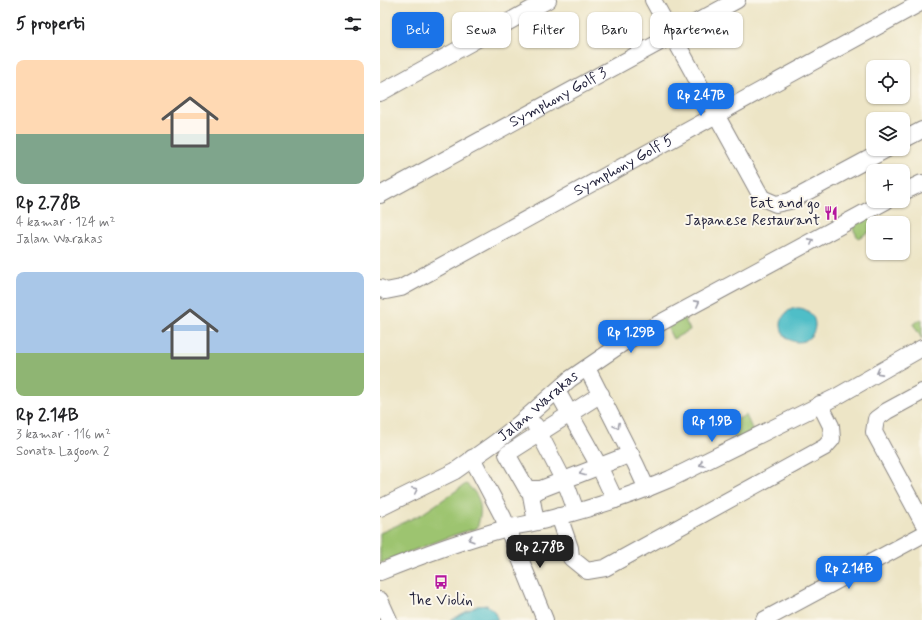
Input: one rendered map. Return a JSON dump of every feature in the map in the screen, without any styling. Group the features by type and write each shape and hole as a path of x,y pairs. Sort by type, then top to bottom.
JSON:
{"street":[{"path":"380,93 548,0"},
{"path":"653,0 660,12"},
{"name":"Symphony Golf 3","path":"715,12 737,0"},
{"name":"Symphony Golf 5","path":"383,290 401,288 922,2"},
{"name":"Symphony Golf 3","path":"380,195 650,47"},
{"path":"679,48 762,198 776,204 790,201 874,156"},
{"path":"910,136 922,130"},
{"path":"910,188 922,182"},
{"name":"Jalan Warakas","path":"380,508 455,471 499,440 570,379 623,343 873,208"},
{"path":"380,572 451,545 508,528 559,516 615,500 670,480 820,404 922,348"},
{"path":"587,368 631,454 647,489"},
{"path":"557,391 600,466 615,500"},
{"path":"922,392 887,411 876,419 874,432 922,521"},
{"path":"507,454 601,394"},
{"path":"559,516 570,548 571,558 587,571 605,568 825,447 832,439 832,426 820,404"},
{"path":"529,415 564,480 576,511"},
{"path":"499,440 527,489 541,489"},
{"path":"536,522 531,495 541,489 631,454"},
{"path":"472,458 508,528 545,620"},
{"path":"764,620 922,535"},
{"path":"380,600 389,620"}],"green space":[{"path":"866,212 868,216 866,216 866,234 858,238 849,221"},
{"path":"681,312 690,330 673,339 664,321"},
{"path":"922,319 922,339 913,324"},
{"path":"746,415 753,431 737,440 728,424"},
{"path":"466,484 475,493 480,504 480,515 477,528 454,535 380,563 380,533 422,514"}],"water":[{"path":"798,308 810,313 815,325 810,337 798,342 786,337 781,325 786,313"},
{"path":"487,605 494,611 498,620 450,620 477,606"}],"place":[{"name":"Eat and go Japanese Restaurant","path":"831,213"},
{"name":"The Violin","path":"441,582"}]}
